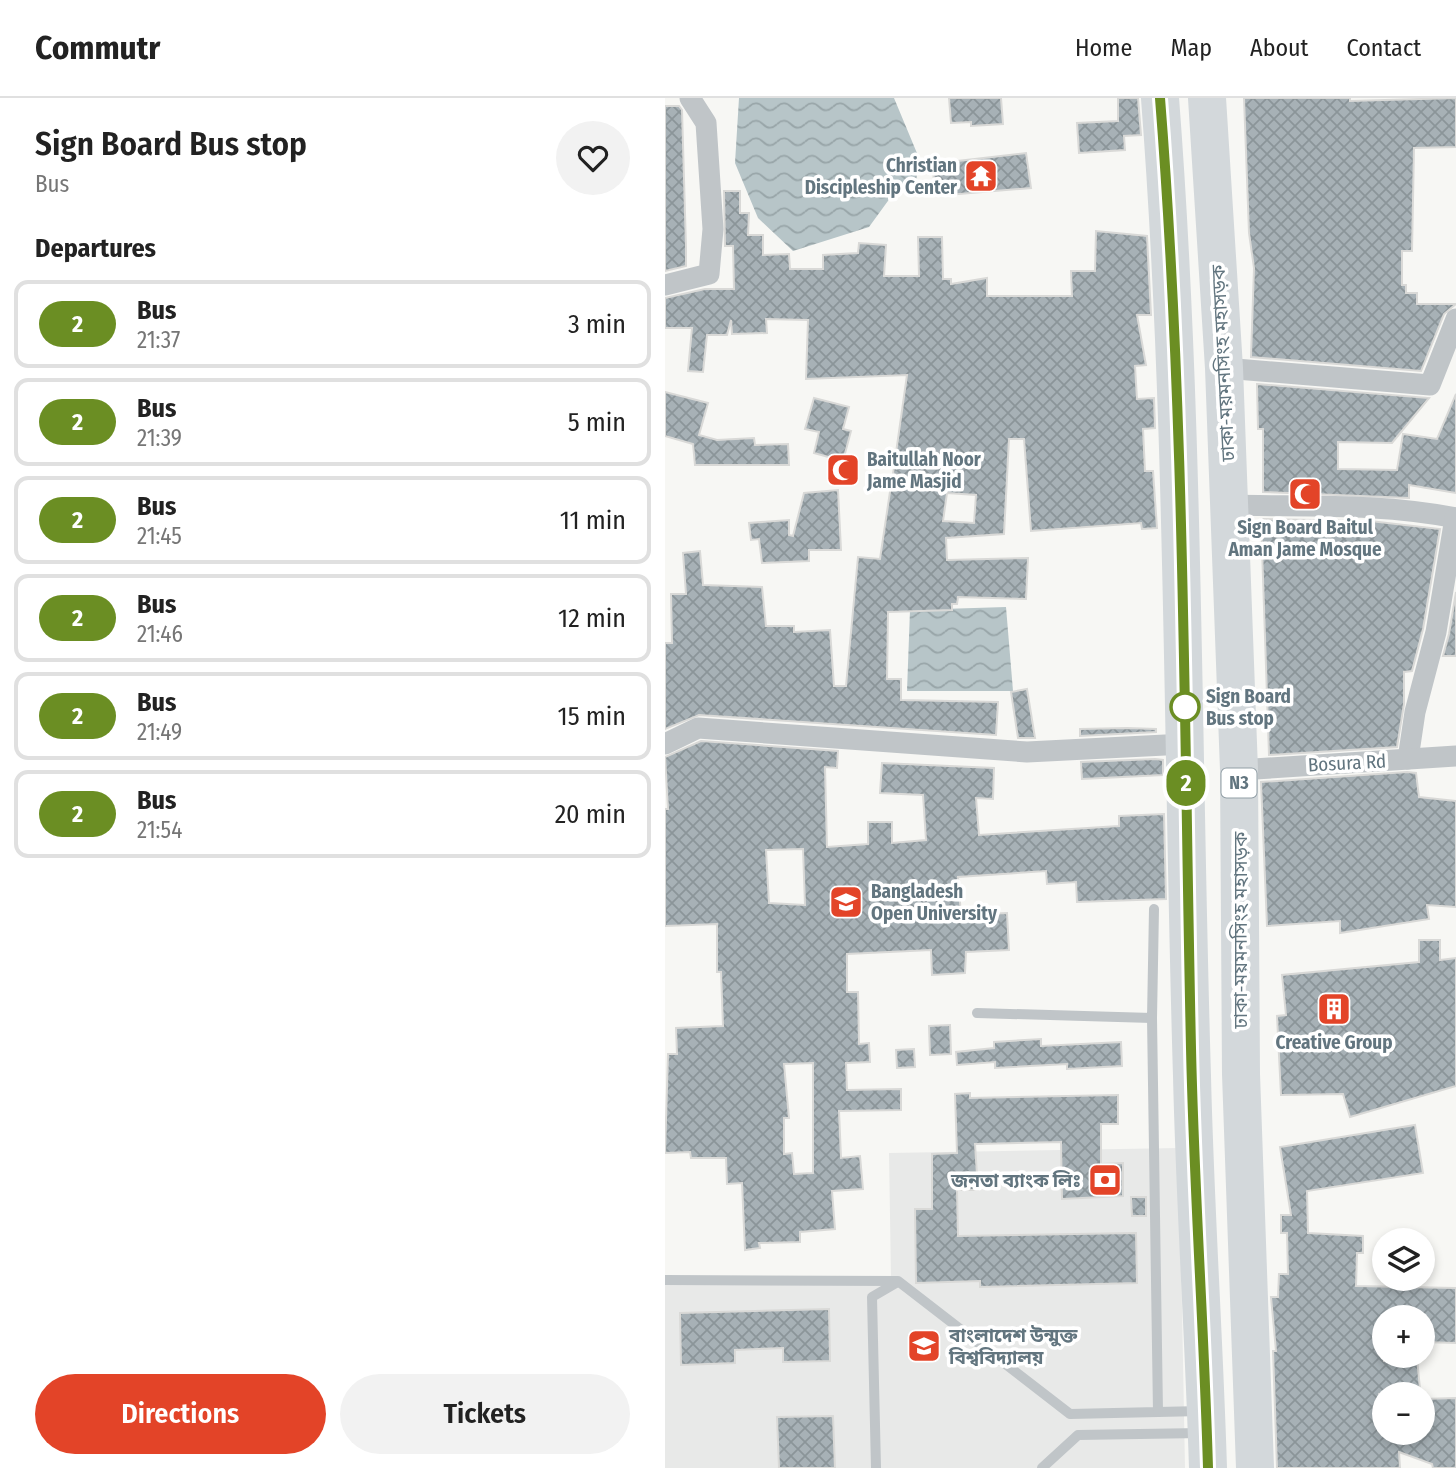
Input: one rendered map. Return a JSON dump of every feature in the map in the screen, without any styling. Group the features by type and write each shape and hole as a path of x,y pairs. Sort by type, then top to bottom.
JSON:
{"highway":[{"path":"1160,98 1168,211 1183,560 1192,1076 1207,1437"},
{"name":"ঢাকা-ময়মনসিংহ মহাসড়ক","path":"1207,98 1224,368 1239,770 1241,1074 1255,1468"}],"street":[{"path":"665,285 709,274 713,229 706,122 690,98"},
{"path":"1224,368 1430,385 1456,319"},
{"path":"1229,505 1335,505 1410,510 1455,518 1436,632 1415,712 1408,759"},
{"path":"665,744 698,728 1027,752 1185,744"},
{"name":"Bosura Rd","path":"1239,770 1456,756"}],"lane":[{"path":"1154,909 1152,1018 1158,1412"},
{"path":"977,1013 1152,1018"},
{"path":"665,1280 898,1281 1070,1414 1158,1412 1207,1437"},
{"path":"876,1468 872,1297 898,1281"},
{"path":"1042,1468 1078,1435 1207,1437"}],"shaded area":[{"name":"বাংলাদেশ উন্মুক্ত বিশ্ববিদ্যালয়","path":"1179,1148 1185,1468 665,1468 665,1282 891,1278 889,1153"}],"water":[{"path":"739,98 894,98 919,158 916,182 893,194 869,227 793,251 758,218 735,163"},
{"path":"1006,607 1013,691 907,691 910,610"}],"building":[{"path":"949,98 1001,98 1003,124 971,126 971,122 951,123"},
{"path":"1118,98 1138,98 1141,135 1124,136 1125,150 1079,153 1077,123 1118,121"},
{"path":"1244,98 1350,98 1350,101 1456,98 1456,147 1414,148 1412,251 1402,251 1402,285 1406,285 1406,293 1417,293 1417,304 1456,304 1444,314 1421,371 1251,357 1254,268 1249,233"},
{"path":"665,106 679,106 682,110 686,266 665,271"},
{"name":"Christian Discipleship Center","path":"1026,153 1031,188 936,196 932,164"},
{"path":"724,191 740,191 740,213 749,213 748,235 763,235 763,255 789,254 790,269 823,269 823,255 858,253 859,243 886,245 884,276 919,276 918,237 942,237 943,279 951,279 951,284 987,278 987,296 1072,296 1071,271 1095,271 1096,231 1147,236 1151,315 1137,315 1146,365 1135,366 1137,399 1154,398 1155,428 1143,429 1145,471 1153,471 1157,528 1142,529 1141,523 1031,531 1024,439 1009,439 1004,534 946,538 947,560 1028,558 1026,599 958,597 957,604 952,604 952,610 888,612 887,679 901,679 901,700 998,702 996,735 699,715 665,729 665,643 672,643 671,594 686,594 683,553 700,551 703,585 762,587 766,626 794,626 794,632 830,630 834,686 846,686 858,557 880,559 891,485 925,482 893,474 907,375 806,379 808,320 766,319 767,333 732,334 731,320 727,335 707,335 703,372 688,371 692,328 665,328 665,298 705,289 734,289 733,246 725,246","holes":["947,493 976,495 974,523 943,521"]},
{"path":"1257,384 1429,398 1392,443 1338,442 1338,469 1397,470 1403,434 1437,439 1456,394 1456,493 1409,485 1409,498 1263,492 1263,429 1258,429"},
{"path":"665,392 708,403 699,435 717,440 754,438 755,445 788,444 789,465 695,465 693,444 665,436"},
{"path":"814,398 849,407 843,429 851,431 843,461 814,453 819,432 805,429"},
{"path":"838,490 841,550 809,550 809,561 762,563 759,539 751,540 749,523 789,520 789,535 793,536 804,493"},
{"path":"1261,519 1370,521 1440,529 1423,629 1412,671 1404,672 1404,704 1397,747 1269,755"},
{"path":"1456,592 1456,656 1443,656 1449,634"},
{"path":"1027,689 1035,738 1018,738 1011,692"},
{"path":"1080,729 1156,729 1156,732 1080,736"},
{"path":"701,741 838,751 837,768 825,767 827,847 868,844 868,822 892,822 892,843 926,840 923,795 880,793 882,763 994,768 993,799 976,798 979,835 1119,826 1119,816 1164,814 1166,899 1077,902 1076,882 1047,884 1046,871 958,877 961,915 1007,913 1009,950 966,952 965,973 932,975 931,950 847,954 847,992 858,992 859,1044 869,1043 870,1062 846,1063 847,1090 901,1089 901,1110 839,1111 841,1158 860,1156 863,1189 832,1191 835,1229 800,1232 800,1242 759,1243 760,1248 745,1250 742,1183 727,1184 726,1158 691,1158 690,1152 665,1153 668,1054 677,1054 676,1028 723,1026 721,972 717,972 717,924 665,926 665,809 668,809 665,757","holes":["803,849 805,905 769,903 766,850","813,1063 813,1173 794,1174 792,1153 784,1154 784,1118 789,1118 784,1064"]},
{"path":"1163,760 1163,775 1082,779 1081,762"},
{"path":"1416,773 1419,797 1456,801 1456,907 1427,905 1429,919 1340,933 1340,921 1267,926 1261,782"},
{"path":"1419,940 1440,940 1440,960 1456,958 1456,1086 1350,1117 1343,1094 1281,1095 1277,1016 1286,1015 1282,975 1419,962"},
{"path":"950,1025 951,1054 930,1055 929,1026"},
{"path":"1041,1039 1041,1046 1121,1042 1122,1066 1067,1069 1067,1064 995,1068 995,1062 957,1065 956,1052 994,1048 994,1042"},
{"path":"914,1049 915,1067 897,1068 896,1050"},
{"path":"970,1093 970,1098 1118,1095 1118,1124 1101,1124 1101,1164 1123,1163 1123,1196 1062,1199 1061,1142 975,1144 978,1190 957,1190 958,1236 1136,1233 1137,1283 980,1287 980,1281 916,1283 915,1209 932,1209 932,1154 957,1153 955,1094"},
{"path":"1415,1125 1423,1173 1307,1191 1308,1233 1363,1236 1363,1253 1357,1253 1356,1286 1372,1286 1372,1291 1435,1291 1435,1288 1456,1288 1456,1343 1435,1342 1435,1305 1372,1305 1372,1368 1418,1368 1419,1382 1372,1382 1372,1445 1435,1445 1435,1399 1456,1398 1456,1468 1433,1468 1432,1464 1399,1452 1400,1468 1277,1468 1273,1351 1276,1351 1271,1297 1278,1297 1279,1274 1288,1274 1287,1233 1281,1233 1281,1215 1291,1215 1280,1147"},
{"path":"1131,1197 1146,1197 1146,1216 1132,1216"},
{"path":"829,1309 830,1361 783,1362 783,1348 735,1350 735,1363 681,1365 680,1313"},
{"path":"833,1416 835,1468 779,1468 777,1417"}],"bus line":[{"name":"2","path":"1160,98 1168,197 1184,588 1192,1076 1208,1468"}],"place":[{"name":"Christian Discipleship Center","path":"981,176"},
{"name":"Baitullah Noor Jame Masjid","path":"843,470"},
{"name":"Sign Board Baitul Aman Jame Mosque","path":"1305,494"},
{"name":"Sign Board Bus stop","path":"1185,707"},
{"name":"Bangladesh Open University","path":"846,902"},
{"name":"Creative Group","path":"1334,1009"},
{"name":"জনতা ব্যাংক লিঃ","path":"1105,1180"},
{"name":"বাংলাদেশ উন্মুক্ত বিশ্ববিদ্যালয়","path":"924,1346"}]}
